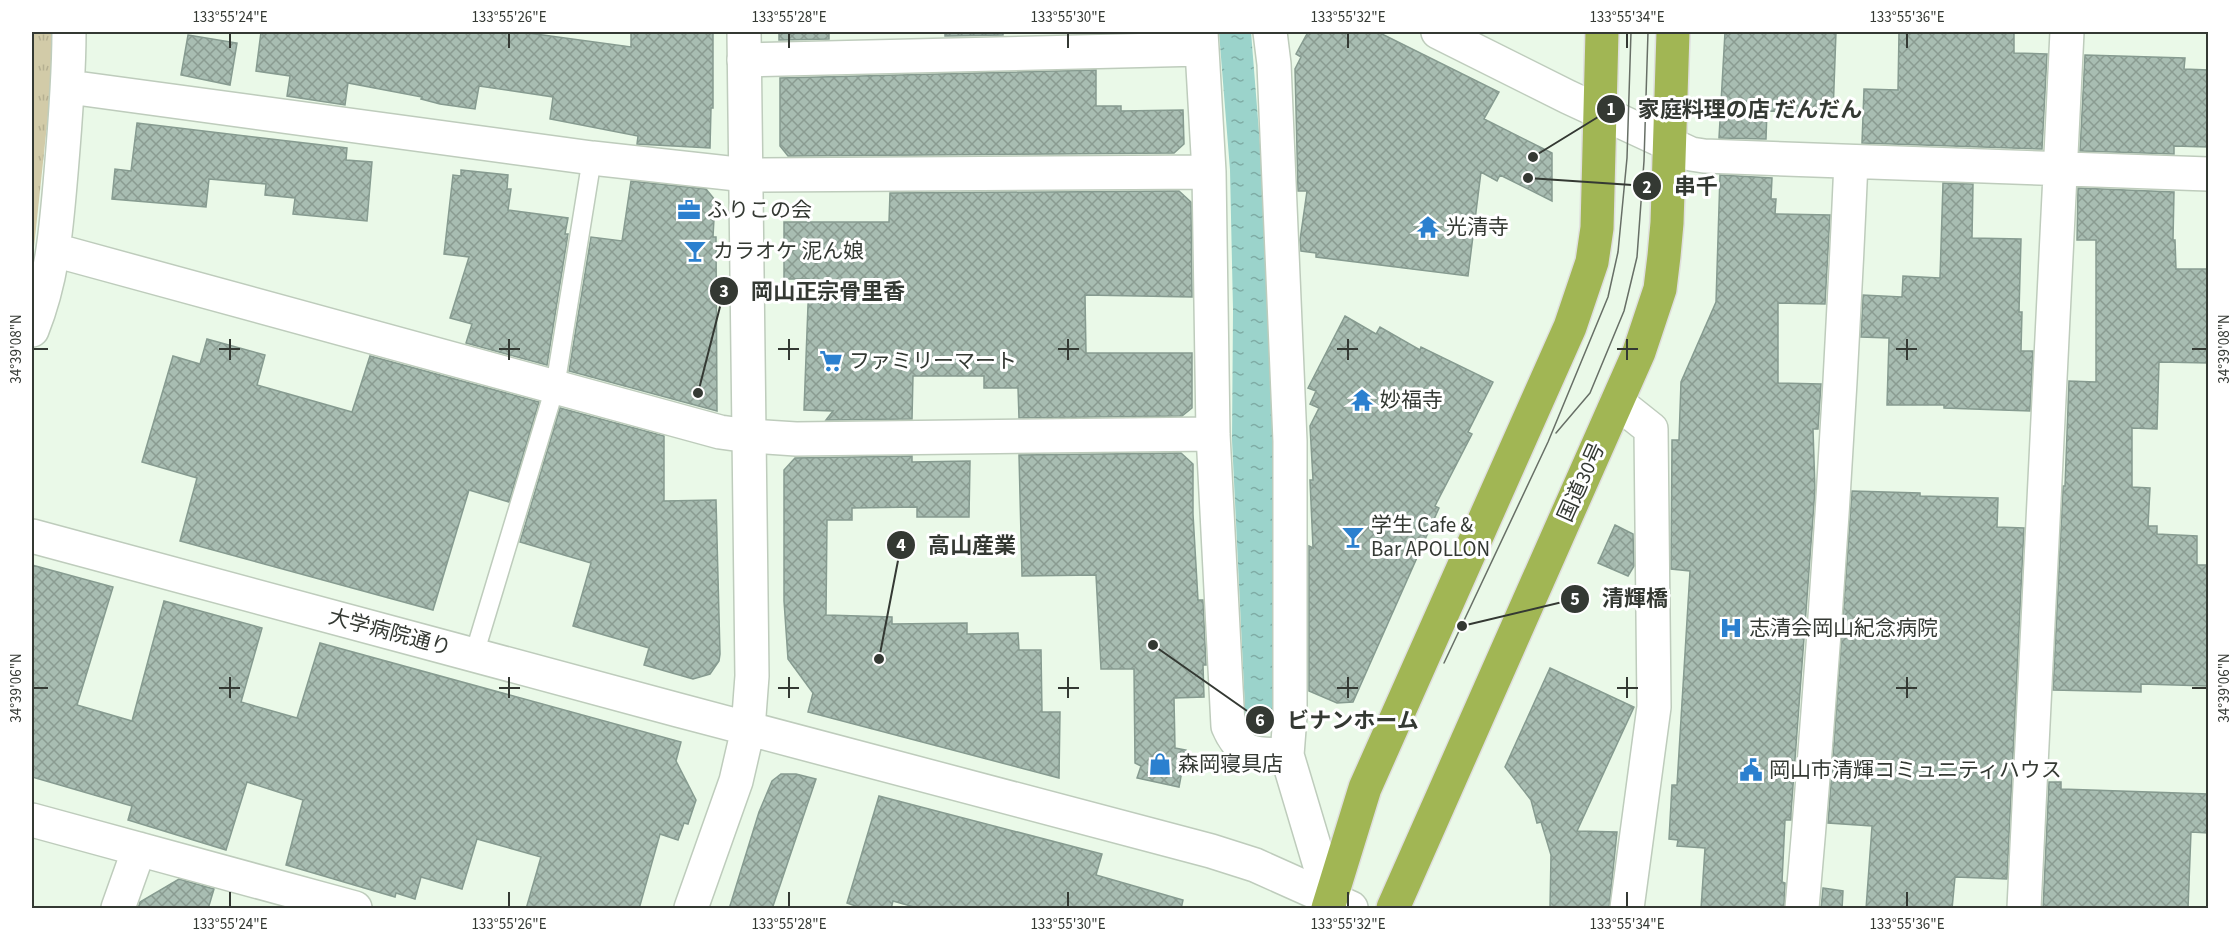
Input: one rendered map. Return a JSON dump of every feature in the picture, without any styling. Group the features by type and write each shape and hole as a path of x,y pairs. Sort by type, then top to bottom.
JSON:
{"highway":[{"path":"1336,905 1365,788 1570,327 1582,295 1592,262 1597,228 1602,32"},
{"name":"国道30号","path":"1393,909 1639,352 1660,288 1667,223 1673,32"}],"street":[{"path":"32,330 48,285 54,250 69,87 69,32"},
{"path":"1270,32 1274,76 1290,441 1290,716 1287,755 1336,905"},
{"path":"1438,32 1691,154 1851,162 2208,174"},
{"path":"2024,909 2067,32"},
{"path":"691,909 736,781 748,729 752,676 744,46 1201,40 1209,172 1213,434 1228,726 1232,737 1241,748 1250,753 1287,755"},
{"path":"69,87 592,158 746,175 1209,172"},
{"path":"1802,909 1818,735 1833,516 1851,162"},
{"path":"54,250 720,432 796,439 1213,434"},
{"path":"1617,402 1652,429 1654,707 1627,909"},
{"name":"大学病院通り","path":"32,536 1211,851 1255,865 1336,905"},
{"path":"32,820 355,909"},
{"path":"118,909 140,849"}],"lane":[{"path":"474,655 555,387 592,158"}],"green space":[{"path":"32,32 52,32 51,87 32,266"}],"water":[{"path":"1219,32 1251,32 1265,207 1276,440 1275,717 1246,730 1232,440 1233,310 1230,170"}],"building":[{"path":"261,32 521,32 631,47 631,32 713,32 713,108 711,108 710,148 637,144 638,136 550,119 553,97 479,86 475,109 440,104 421,99 422,97 348,83 345,105 287,96 290,76 256,71"},
{"path":"779,32 829,32 829,39 779,40"},
{"path":"945,32 1003,32 1003,35 945,36"},
{"path":"1308,32 1378,32 1499,92 1484,119 1552,153 1552,201 1500,175 1497,181 1481,172 1468,276 1316,257 1316,253 1301,251 1300,240 1307,191 1298,191 1295,69 1301,57 1296,54"},
{"path":"1725,32 1836,32 1833,114 1767,111 1766,139 1719,138"},
{"path":"1899,32 2014,32 2014,53 2047,54 2042,149 1862,143 1864,89 1898,90"},
{"path":"188,35 237,43 230,85 181,75"},
{"path":"2085,55 2185,58 2184,69 2208,70 2208,147 2174,146 2174,154 2080,151"},
{"path":"1096,70 1096,106 1121,106 1121,111 1183,110 1184,144 1174,153 788,156 780,146 780,78"},
{"path":"137,123 347,148 346,160 372,162 367,221 293,214 295,198 265,195 266,184 209,179 206,207 112,199 115,169 131,171"},
{"path":"461,170 508,175 507,189 511,189 508,210 568,218 565,234 568,234 547,365 466,343 472,324 450,318 469,257 444,254 453,175 461,176"},
{"path":"1720,175 1772,178 1771,199 1776,199 1775,214 1830,215 1825,304 1778,303 1778,383 1821,384 1818,429 1813,429 1815,490 1791,820 1785,820 1782,882 1785,883 1784,909 1701,909 1705,848 1677,846 1678,840 1669,839 1672,785 1677,785 1690,571 1671,569 1672,440 1679,440 1681,382 1716,302"},
{"path":"631,181 706,189 715,200 713,237 716,237 717,411 569,371 591,237 622,241"},
{"path":"1943,183 1973,184 1972,238 2021,239 2019,312 2022,312 2021,351 2033,351 2030,411 1944,408 1944,405 1887,405 1889,338 1861,337 1863,295 1902,297 1903,276 1940,278"},
{"path":"2078,188 2174,192 2173,240 2175,240 2176,269 2208,269 2208,363 2159,362 2157,429 2132,428 2132,487 2150,488 2148,526 2157,526 2157,534 2197,536 2197,565 2208,565 2208,686 2141,684 2141,692 2053,690 2069,381 2096,382 2096,240 2077,240"},
{"path":"1179,191 1191,202 1192,297 1085,295 1086,353 1192,353 1192,408 1182,416 1019,418 1018,388 984,388 984,376 913,376 912,419 826,420 833,411 804,410 809,279 784,279 784,222 889,222 890,193"},
{"path":"1345,316 1376,334 1380,327 1420,350 1421,347 1493,382 1468,432 1472,434 1435,506 1439,508 1353,702 1337,703 1309,691 1309,546 1313,548 1310,426 1319,408 1310,404 1316,391 1308,388"},
{"path":"207,339 265,355 257,385 352,412 370,356 539,402 509,502 469,490 433,610 180,541 197,478 142,462 173,356 200,364"},
{"path":"560,408 664,436 664,501 716,500 720,654 719,661 710,674 693,679 644,665 649,648 573,626 591,563 520,542"},
{"path":"1181,453 1193,464 1193,514 1198,600 1203,600 1206,665 1203,665 1204,697 1174,698 1175,748 1186,750 1179,787 1137,778 1141,766 1135,763 1134,669 1101,669 1096,575 1022,576 1019,455"},
{"path":"912,456 912,462 970,461 969,517 917,517 917,507 852,508 852,520 827,520 826,615 892,617 892,624 967,623 967,634 1018,633 1019,650 1041,650 1042,712 1060,712 1059,778 808,712 813,693 788,659 784,601 784,470 795,458"},
{"path":"1852,491 1998,498 1997,527 2024,528 2007,879 1955,877 1952,909 1866,909 1872,826 1828,823"},
{"path":"1615,525 1633,534 1634,566 1628,576 1598,563"},
{"path":"32,565 113,587 77,705 132,721 164,601 262,628 241,702 297,718 320,643 681,742 676,761 696,800 688,824 684,823 678,840 660,834 639,909 526,909 541,857 477,839 462,889 421,877 415,899 396,893 395,897 286,865 303,800 247,782 226,850 128,820 132,806 32,777"},
{"path":"1550,668 1634,707 1577,831 1617,832 1609,909 1550,909 1551,855 1541,822 1537,823 1531,800 1505,767"},
{"path":"781,774 796,774 816,779 772,909 729,909 759,812 772,781"},
{"path":"2049,782 2061,782 2061,789 2208,794 2208,833 2191,832 2188,909 2043,909"},
{"path":"879,796 1102,854 1096,875 1183,900 1181,909 921,909 893,901 891,909 864,909 847,903"},
{"path":"179,879 214,889 208,909 138,909 140,902"},
{"path":"1823,888 1843,891 1842,909 1821,909"}],"tram line":[{"path":"1444,663 1548,442 1608,297 1618,252 1627,158 1631,32"},
{"path":"1556,433 1590,393 1624,311 1637,257 1644,161 1648,32"}],"place":[{"name":"家庭料理の店 だんだん","path":"1533,157"},
{"name":"串千","path":"1528,178"},
{"name":"ふりこの会","path":"689,210"},
{"name":"光清寺","path":"1428,227"},
{"name":"カラオケ 泥ん娘","path":"695,251"},
{"name":"ファミリーマート","path":"831,361"},
{"name":"岡山正宗骨里香","path":"698,393"},
{"name":"妙福寺","path":"1362,400"},
{"name":"学生 Cafe & Bar APOLLON","path":"1353,537"},
{"name":"清輝橋","path":"1462,626"},
{"name":"志清会岡山紀念病院","path":"1731,628"},
{"name":"ビナンホーム","path":"1153,645"},
{"name":"高山産業","path":"879,659"},
{"name":"森岡寝具店","path":"1160,764"},
{"name":"岡山市清輝コミュニティハウス","path":"1751,770"}]}
